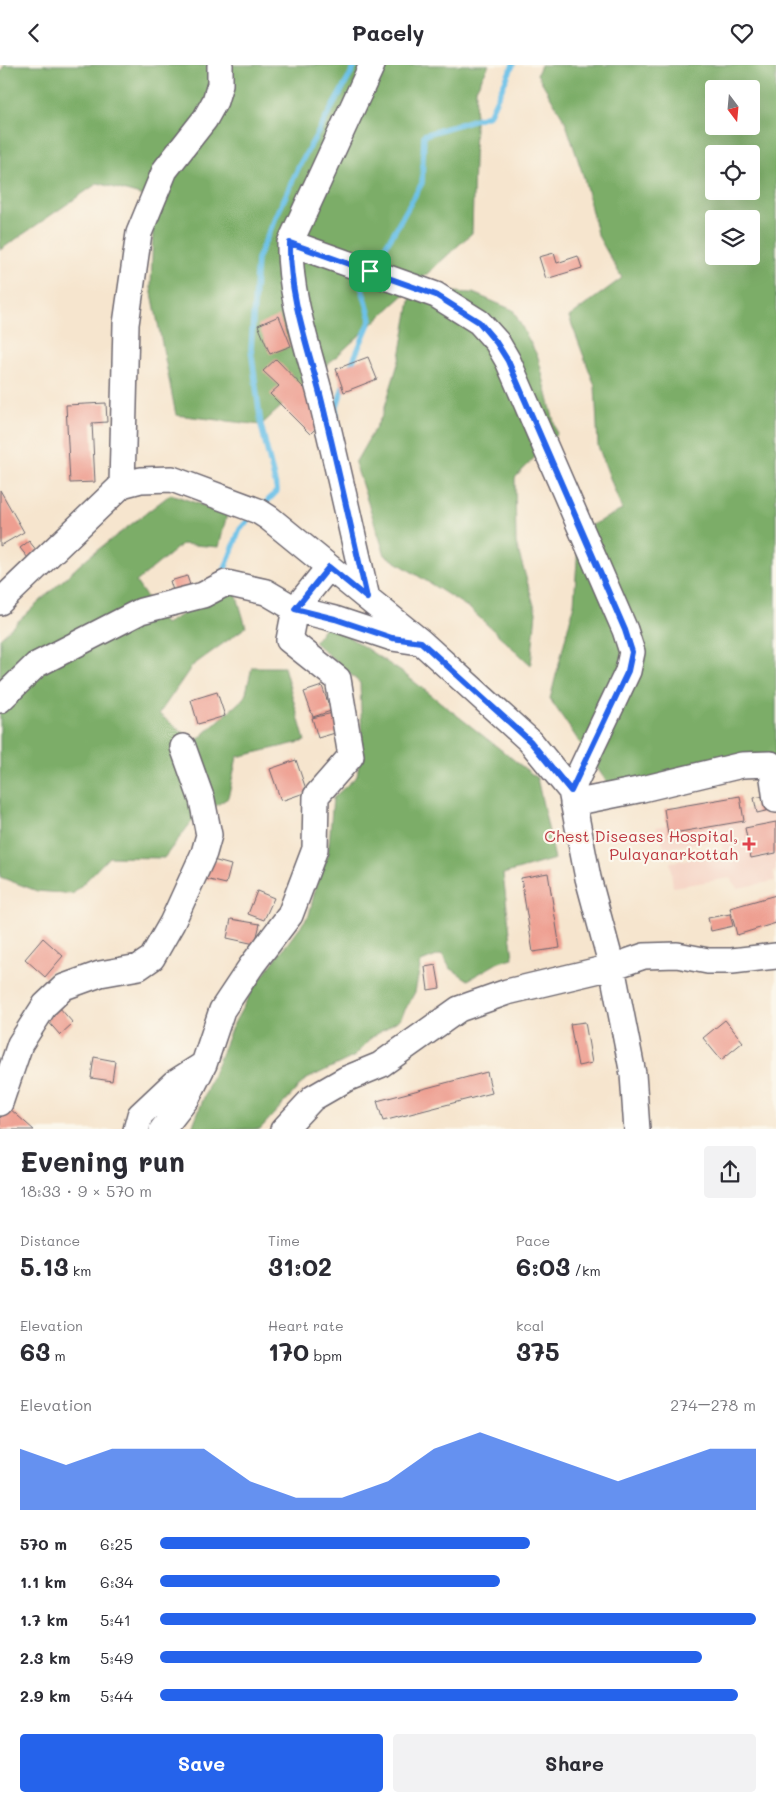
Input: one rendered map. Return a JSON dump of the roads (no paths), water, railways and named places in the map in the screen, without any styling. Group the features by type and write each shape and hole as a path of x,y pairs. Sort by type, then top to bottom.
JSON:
{"street":[{"path":"122,485 126,324 139,233 166,170 205,119 215,101 220,84 220,65"},
{"path":"367,598 289,267 290,243 372,65"},
{"path":"290,243 436,295 479,322 496,342 508,361 625,630 632,652 628,671 572,797"},
{"path":"0,602 122,485 141,480 172,479 258,511 269,518 421,642 530,741 572,797 588,878 612,967 633,1074 637,1129"},
{"path":"162,1129 187,1098 204,1064 222,1010 252,965 290,915 314,849 316,795 351,756 338,679 289,640 295,609 329,567"},
{"path":"0,700 36,665 141,611 203,595 226,583 266,592 295,609 335,619 392,638 421,642"},
{"path":"0,1103 20,1044 45,1005 64,987 100,974 139,967 152,958 172,923 204,853 209,835 202,800 183,747"},
{"path":"572,797 638,790 742,765 771,764 776,800"},
{"path":"283,1129 313,1098 346,1079 380,1065 459,1009 506,992 612,967 644,957 677,955 708,961 732,961 776,956"},
{"path":"136,1129 140,1115 174,1083 204,1064"}],"waterway":[{"path":"262,507 277,491 261,425 251,349 257,259 300,164 356,65"},
{"path":"372,267 422,183 424,135 489,115 513,65"},
{"path":"350,368 371,319 361,285 366,277"},
{"path":"337,416 336,409 345,381"},
{"path":"222,577 240,529 253,515"}],"place":[{"name":"Chest Diseases Hospital, Pulayanarkottah","path":"749,844"}]}
